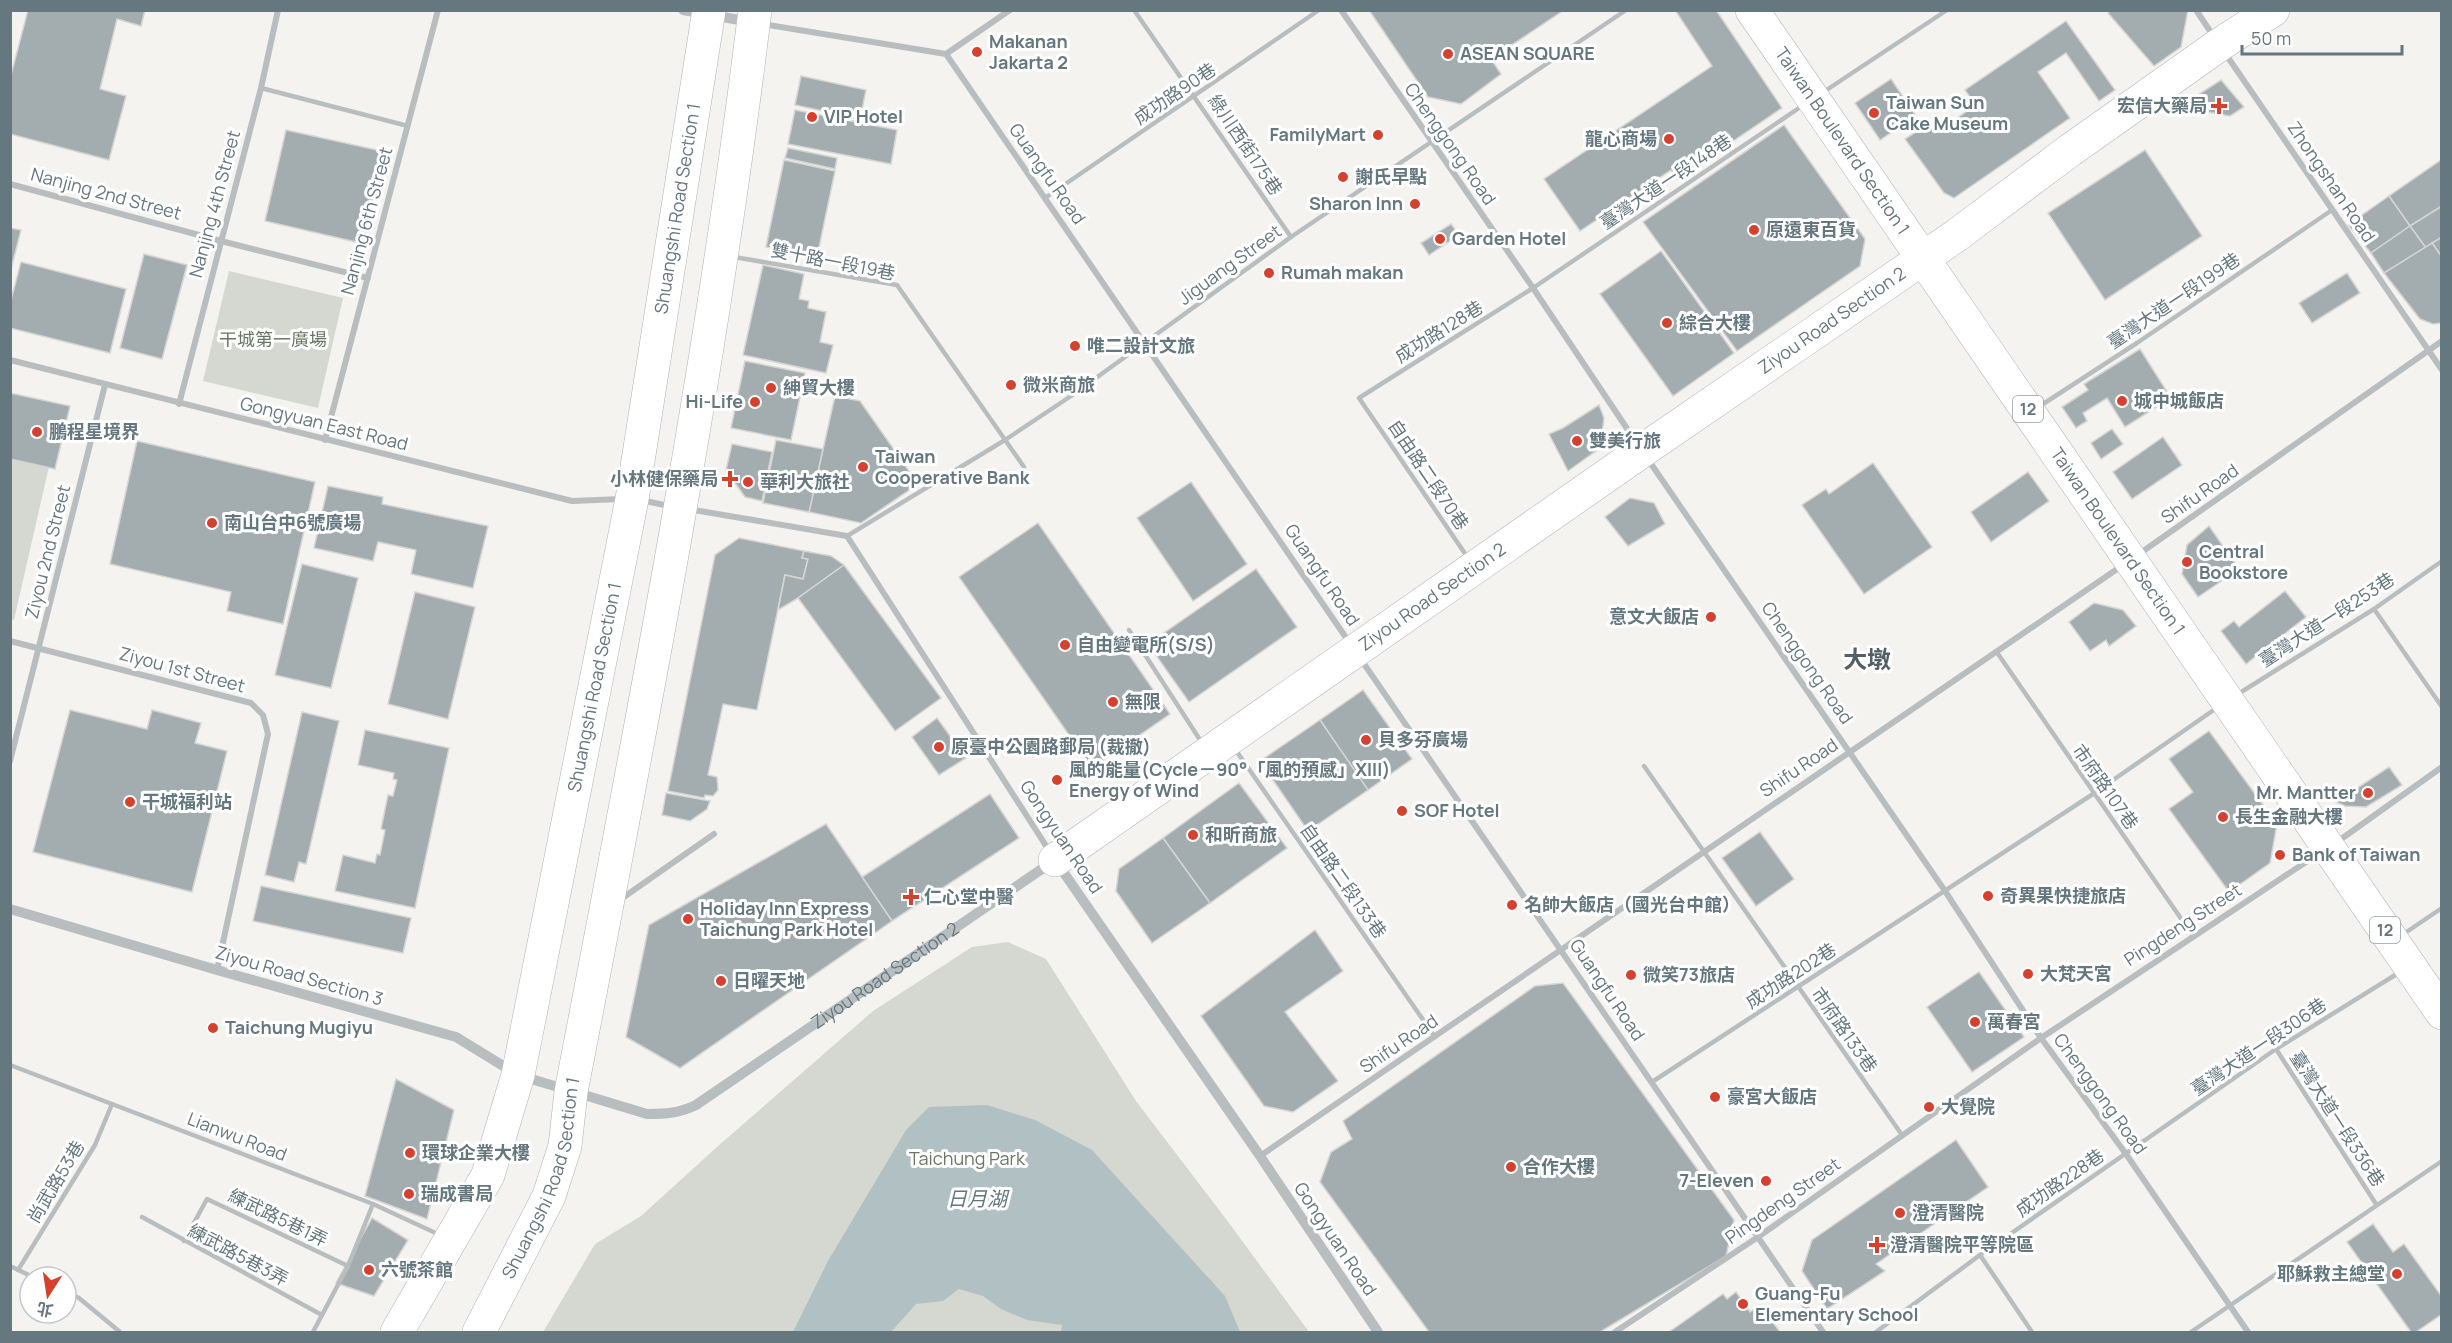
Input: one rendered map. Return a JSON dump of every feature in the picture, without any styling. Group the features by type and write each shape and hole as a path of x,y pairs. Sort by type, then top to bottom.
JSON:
{"main road":[{"name":"Taiwan Boulevard Section 1","path":"1752,10 2442,1012"},
{"name":"Ziyou Road Section 2","path":"1055,860 1474,567 1924,258 2069,151 2219,45 2273,10"},
{"name":"Shuangshi Road Section 1","path":"397,1332 488,1176 518,1075 632,499 700,12"},
{"name":"Shuangshi Road Section 1","path":"479,1332 549,1196 565,1146 571,1092 681,508 722,255 754,16"}],"street":[{"name":"Nanjing 4th Street","path":"179,404 261,88 278,10"},
{"name":"Nanjing 6th Street","path":"325,440 438,10"},
{"path":"700,12 754,16 946,54 1010,10"},
{"name":"Chenggong Road","path":"1341,10 1945,891 2041,1038 2126,1154 2248,1332"},
{"name":"Zhongshan Road","path":"2196,10 2442,370"},
{"name":"Guangfu Road","path":"946,54 1823,1332"},
{"name":"Nanjing 2nd Street","path":"10,184 368,278"},
{"name":"Shifu Road","path":"1260,1156 2131,560 2442,341"},
{"name":"Gongyuan East Road","path":"10,360 572,501 632,499"},
{"name":"Ziyou 2nd Street","path":"10,761 105,385"},
{"path":"632,499 847,536"},
{"name":"Gongyuan Road","path":"847,536 1055,860 1260,1156 1378,1332"},
{"name":"Ziyou 1st Street","path":"10,641 251,704 263,715 268,734 217,970"},
{"name":"Pingdeng Street","path":"1616,1332 1758,1238 2041,1038 2327,848 2442,767"},
{"path":"606,909 714,834"},
{"name":"Ziyou Road Section 2","path":"571,1092 647,1114 685,1111 1055,860"},
{"name":"Ziyou Road Section 3","path":"10,909 456,1037 518,1075 571,1092"}],"lane":[{"name":"綠川西街175巷","path":"1134,10 1291,237"},
{"name":"成功路90巷","path":"1045,198 1319,10"},
{"name":"Jiguang Street","path":"847,536 1005,440 1071,396 1291,237 1626,10"},
{"name":"臺灣大道一段148巷","path":"1533,288 1947,10"},
{"path":"261,88 408,126"},
{"name":"臺灣大道一段199巷","path":"2030,412 2137,343 2332,210"},
{"name":"雙十路一段19巷","path":"722,255 897,285 1023,467"},
{"name":"成功路128巷","path":"1359,398 1533,288"},
{"name":"自由路二段70巷","path":"1359,398 1474,567"},
{"name":"臺灣大道一段253巷","path":"2093,794 2227,701 2373,609 2442,561"},
{"path":"2373,609 2442,707"},
{"name":"自由路二段133巷","path":"1129,630 1435,1037"},
{"name":"市府路107巷","path":"1996,651 2193,936"},
{"name":"市府路133巷","path":"1644,766 1902,1135"},
{"name":"成功路202巷","path":"1652,1082 2093,794"},
{"name":"臺灣大道一段306巷","path":"2126,1154 2276,1049 2401,954 2442,908"},
{"name":"臺灣大道一段336巷","path":"2276,1049 2376,1204"},
{"name":"Lianwu Road","path":"10,1065 373,1203 451,1240"},
{"name":"尚武路53巷","path":"21,1265 95,1145 112,1104"},
{"name":"成功路228巷","path":"1876,1332 1980,1255 2126,1154"},
{"name":"臺灣大道一段336巷","path":"2192,1332 2442,1161"},
{"name":"練武路5巷1弄","path":"184,1241 207,1199 348,1266"},
{"path":"313,1332 348,1266 373,1203"},
{"name":"練武路5巷3弄","path":"142,1217 322,1315"},
{"path":"1980,1255 2032,1332"},
{"path":"10,1266 18,1270"},
{"path":"78,1298 120,1332"}],"green space":[{"name":"干城第一廣場","path":"229,271 343,298 318,408 203,381"},
{"path":"11,453 50,462 14,620 11,619"},
{"name":"Taichung Park","path":"1008,942 1046,959 1136,1101 1309,1332 543,1332 595,1244 641,1216 873,1011 972,947"}],"water":[{"name":"日月湖","path":"987,1105 1035,1120 1092,1150 1225,1296 1240,1332 1061,1332 1062,1325 1027,1320 1001,1309 983,1296 959,1289 943,1301 916,1304 891,1332 793,1332 828,1261 906,1130 929,1107"}],"building":[{"path":"28,10 145,10 141,26 117,19 100,89 126,96 109,160 10,134 10,79"},
{"name":"ASEAN SQUARE","path":"1369,10 1564,10 1491,59 1501,74 1461,104 1428,97"},
{"name":"龍心商場","path":"1675,10 1716,10 1782,108 1677,179 1671,170 1580,231 1544,179 1712,66"},
{"path":"2111,10 2188,10 2181,47 2154,66 2108,13"},
{"path":"2066,21 2115,90 2099,101 2066,53 2038,72 2070,118 1954,198 1944,193 1905,139 1928,124 1935,133 1976,105 1965,90"},
{"path":"801,76 866,90 860,119 795,105"},
{"path":"1891,79 1916,116 1880,140 1855,103"},
{"path":"2221,80 2244,107 2230,116 2202,111 2193,98"},
{"path":"795,110 897,130 891,164 788,144"},
{"name":"原遠東百貨","path":"1784,125 1865,239 1860,266 1737,351 1643,222"},
{"path":"286,130 386,152 365,244 265,221"},
{"path":"788,148 837,158 835,169 785,158"},
{"path":"2145,150 2202,236 2105,300 2048,213"},
{"path":"784,160 835,171 817,257 766,247"},
{"path":"2441,160 2442,206 2410,226 2389,196"},
{"path":"2389,196 2410,226 2371,253 2348,225"},
{"path":"2442,206 2442,237 2426,248 2410,226"},
{"name":"Garden Hotel","path":"1451,224 1459,235 1429,255 1421,243"},
{"path":"2410,226 2426,248 2384,273 2371,253"},
{"path":"10,228 21,230 10,273"},
{"path":"2442,237 2442,257 2432,243"},
{"path":"2432,243 2442,257 2442,323 2433,324 2420,319 2384,273"},
{"name":"綜合大樓","path":"1661,251 1734,353 1673,396 1600,294"},
{"path":"144,254 187,265 162,359 120,348"},
{"path":"21,262 126,289 110,353 10,328 10,304"},
{"path":"763,265 804,274 799,299 809,301 808,308 826,312 820,342 833,345 826,373 743,355"},
{"path":"2347,273 2360,293 2312,323 2299,303"},
{"path":"2140,349 2171,398 2125,427 2107,398 2083,413 2087,421 2076,428 2062,407 2088,390 2084,384"},
{"name":"紳貿大樓","path":"745,361 805,373 791,440 731,428"},
{"name":"鵬程星境界","path":"10,393 70,406 55,469 10,459"},
{"name":"Taiwan Cooperative Bank","path":"835,396 860,401 918,484 861,523 809,512"},
{"name":"雙美行旅","path":"1599,405 1604,418 1600,448 1568,471 1549,434 1563,428"},
{"path":"2112,429 2123,444 2101,459 2091,443"},
{"path":"2163,437 2182,465 2132,499 2113,472"},
{"path":"776,440 823,449 809,512 763,503"},
{"name":"南山台中6號廣場","path":"137,441 315,482 283,624 227,611 231,592 110,564"},
{"path":"732,444 772,452 762,501 745,497 726,470"},
{"path":"1873,463 1932,547 1864,594 1802,505 1826,489 1829,494"},
{"path":"2028,472 2049,501 1991,542 1971,512"},
{"path":"1191,482 1247,564 1193,601 1137,518"},
{"path":"328,486 383,497 382,504 488,526 473,588 411,574 416,550 378,542 373,561 314,548"},
{"path":"1630,498 1654,503 1665,524 1628,546 1605,517"},
{"name":"自由變電所(S/S)","path":"1038,523 1170,714 1092,768 959,577"},
{"path":"2209,526 2239,569 2198,597 2182,574 2187,545"},
{"path":"739,538 804,551 802,558 808,559 803,579 785,575 757,710 723,704 708,775 717,777 718,790 713,796 705,795 704,798 668,791 715,555"},
{"path":"804,551 831,556 844,565 778,610 785,575 803,579 808,559 802,558"},
{"path":"302,564 358,578 331,688 275,675"},
{"path":"844,565 941,698 895,731 798,598"},
{"path":"1256,569 1297,627 1189,702 1148,644"},
{"path":"2285,591 2306,617 2246,664 2221,631 2234,621 2239,627"},
{"path":"415,592 475,607 448,719 388,704"},
{"path":"2094,603 2123,610 2136,626 2109,646 2106,640 2090,651 2069,622"},
{"name":"貝多芬廣場","path":"1363,690 1412,759 1368,790 1320,720"},
{"name":"干城福利站","path":"70,710 147,729 152,710 201,723 195,743 227,751 192,892 33,852"},
{"path":"302,712 339,721 306,864 299,862 294,882 265,875"},
{"name":"原臺中公園路郵局 (裁撤)","path":"937,718 966,758 939,775 912,737"},
{"path":"1320,720 1368,790 1308,831 1260,761"},
{"path":"365,730 449,748 415,908 335,891 343,855 375,863 377,854 380,855 385,830 381,829 388,795 393,796 397,780 393,779 394,773 358,765"},
{"name":"長生金融大樓","path":"2209,731 2277,824 2270,863 2229,892 2169,809 2193,792 2169,759"},
{"name":"Mr. Mantter","path":"2389,767 2402,785 2366,807 2345,806 2336,802"},
{"path":"1239,783 1287,848 1210,903 1163,838"},
{"path":"666,793 710,801 707,809 690,821 662,815"},
{"path":"990,794 1019,838 892,921 862,877"},
{"name":"日曜天地","path":"826,824 892,921 680,1068 626,1037 649,925"},
{"path":"1760,832 1794,879 1756,906 1722,858"},
{"path":"1163,838 1210,903 1152,943 1116,891 1119,869"},
{"path":"261,886 411,918 403,953 253,921"},
{"path":"1315,930 1343,971 1285,1012 1338,1081 1293,1112 1264,1106 1201,1016"},
{"name":"萬春宮","path":"1979,972 2024,1037 1972,1072 1927,1007"},
{"name":"合作大樓","path":"1563,983 1734,1220 1726,1256 1600,1332 1429,1332 1320,1182 1331,1152 1352,1139 1343,1121 1535,986"},
{"name":"環球企業大樓","path":"396,1079 454,1110 427,1219 365,1196"},
{"name":"澄清醫院","path":"1956,1140 1988,1187 1876,1264 1885,1271 1827,1309 1802,1271 1812,1240"},
{"path":"372,1218 408,1240 374,1296 336,1283"},
{"name":"耶穌救主總堂","path":"2373,1224 2393,1252 2404,1244 2442,1297 2442,1314 2416,1332 2411,1332 2347,1242"},
{"name":"Guang-Fu Elementary School","path":"1736,1292 1750,1312 1760,1305 1780,1332 1669,1332 1723,1294 1727,1299"}],"place":[{"name":"Makanan Jakarta 2","path":"977,52"},
{"name":"ASEAN SQUARE","path":"1448,54"},
{"name":"宏信大藥局","path":"2219,106"},
{"name":"Taiwan Sun Cake Museum","path":"1874,113"},
{"name":"VIP Hotel","path":"812,117"},
{"name":"FamilyMart","path":"1378,135"},
{"name":"龍心商場","path":"1669,139"},
{"name":"謝氏早點","path":"1343,177"},
{"name":"Sharon Inn","path":"1415,204"},
{"name":"原遠東百貨","path":"1754,230"},
{"name":"Garden Hotel","path":"1440,239"},
{"name":"Rumah makan","path":"1269,273"},
{"name":"綜合大樓","path":"1667,323"},
{"name":"唯二設計文旅","path":"1075,346"},
{"name":"微米商旅","path":"1011,385"},
{"name":"紳貿大樓","path":"771,388"},
{"name":"城中城飯店","path":"2122,401"},
{"name":"Hi-Life","path":"755,402"},
{"name":"鵬程星境界","path":"37,432"},
{"name":"雙美行旅","path":"1577,441"},
{"name":"Taiwan Cooperative Bank","path":"863,467"},
{"name":"小林健保藥局","path":"730,479"},
{"name":"華利大旅社","path":"748,482"},
{"name":"南山台中6號廣場","path":"212,523"},
{"name":"Central Bookstore","path":"2187,562"},
{"name":"意文大飯店","path":"1711,617"},
{"name":"自由變電所(S/S)","path":"1065,645"},
{"name":"無限","path":"1113,702"},
{"name":"貝多芬廣場","path":"1366,740"},
{"name":"原臺中公園路郵局 (裁撤)","path":"939,747"},
{"name":"風的能量(Cycle－90°「風的預感」XIII) Energy of Wind","path":"1057,780"},
{"name":"Mr. Mantter","path":"2368,793"},
{"name":"干城福利站","path":"130,802"},
{"name":"SOF Hotel","path":"1402,811"},
{"name":"長生金融大樓","path":"2223,817"},
{"name":"和昕商旅","path":"1193,835"},
{"name":"Bank of Taiwan","path":"2280,855"},
{"name":"奇異果快捷旅店","path":"1988,896"},
{"name":"仁心堂中醫","path":"911,897"},
{"name":"名帥大飯店（國光台中館）","path":"1512,905"},
{"name":"Holiday Inn Express Taichung Park Hotel","path":"688,919"},
{"name":"大梵天宮","path":"2028,974"},
{"name":"微笑73旅店","path":"1631,975"},
{"name":"日曜天地","path":"721,981"},
{"name":"萬春宮","path":"1975,1022"},
{"name":"Taichung Mugiyu","path":"213,1028"},
{"name":"豪宮大飯店","path":"1715,1097"},
{"name":"大覺院","path":"1929,1107"},
{"name":"環球企業大樓","path":"410,1153"},
{"name":"合作大樓","path":"1511,1167"},
{"name":"7-Eleven","path":"1766,1181"},
{"name":"瑞成書局","path":"409,1194"},
{"name":"澄清醫院","path":"1900,1213"},
{"name":"澄清醫院平等院區","path":"1877,1245"},
{"name":"六號茶館","path":"369,1270"},
{"name":"耶穌救主總堂","path":"2397,1274"},
{"name":"Guang-Fu Elementary School","path":"1743,1304"}],"district":[{"name":"大墩","path":"1867,660"}]}
